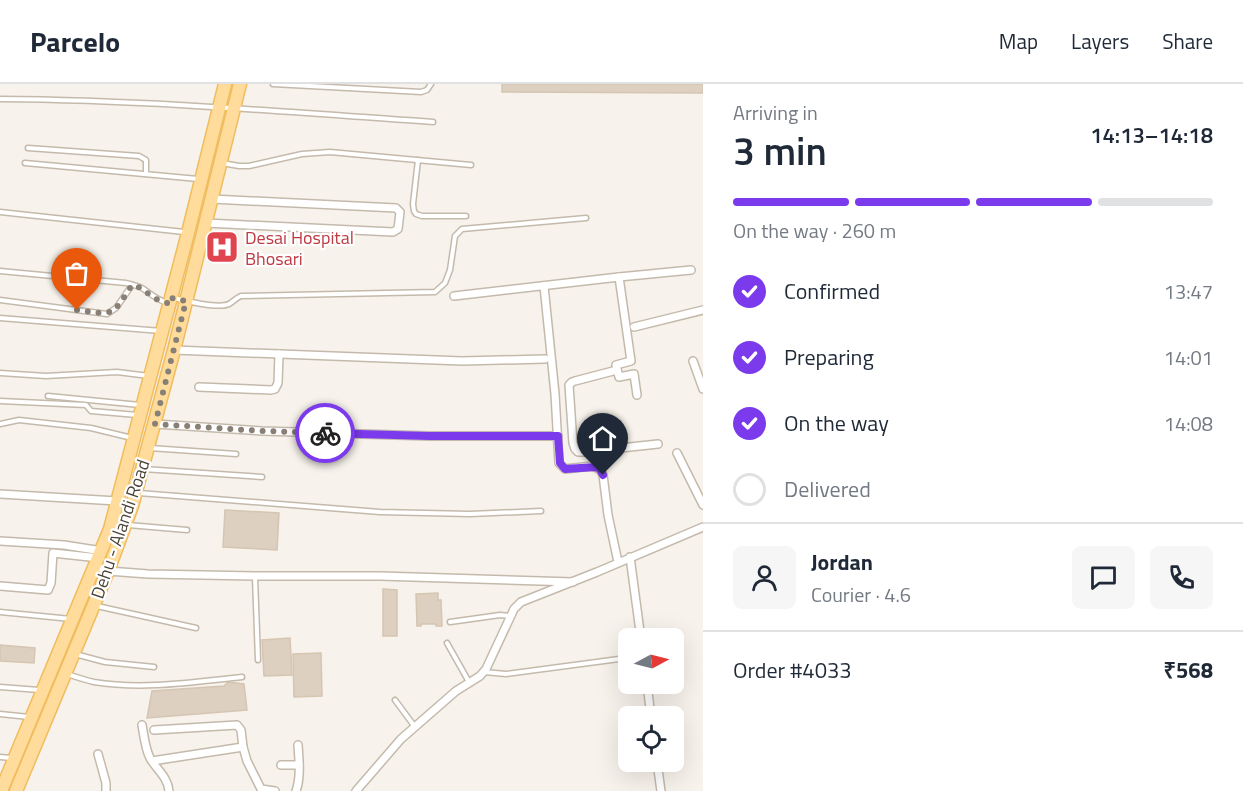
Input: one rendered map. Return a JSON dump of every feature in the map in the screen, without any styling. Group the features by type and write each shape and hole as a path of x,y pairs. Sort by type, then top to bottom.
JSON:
{"main road":[{"name":"Dehu - Alandi Road","path":"2,791 110,529 171,301 225,84"},
{"name":"Dehu - Alandi Road","path":"16,791 125,525 155,424 240,84"}],"street":[{"path":"206,223 393,232 398,229 400,212 396,208 212,199"},
{"path":"454,296 691,270"},
{"path":"619,277 631,362 616,365 619,377 634,374 637,394"},
{"path":"544,286 560,463 565,469 596,467 600,469 603,475 608,515 618,562"},
{"path":"634,327 703,310"},
{"path":"174,350 462,361 545,359"},
{"path":"199,387 275,389 278,383 279,354"},
{"path":"693,361 703,389"},
{"path":"617,370 574,381 569,385 575,449 583,452 658,444"},
{"path":"155,424 262,431 417,436 558,436"},
{"path":"677,453 703,505"},
{"path":"0,494 117,501"},
{"path":"356,791 401,739 456,691 486,669 510,616 521,602 703,527"},
{"path":"0,541 75,547 99,558 108,571 148,574 380,576 573,582"},
{"path":"0,586 48,590 51,583 53,553 99,558"},
{"path":"630,557 640,628"},
{"path":"142,725 147,750 168,783 169,791"},
{"path":"154,730 237,725 241,730 247,761 261,789 275,791"},
{"path":"296,791 299,765 298,745"},
{"path":"152,761 243,747"},
{"path":"98,754 106,791"},
{"path":"281,765 299,765"},
{"path":"658,772 661,791"}],"lane":[{"path":"273,84 421,92 427,90 431,84"},
{"path":"0,99 84,100 218,107 433,122"},
{"path":"28,148 139,156 146,159 146,174"},
{"path":"220,163 249,166 302,154 330,152 471,165"},
{"path":"418,160 413,204 416,214 466,216"},
{"path":"25,163 202,180"},
{"path":"0,212 188,233"},
{"path":"0,271 139,286 160,301 186,301 218,306 230,304 241,296 255,295 435,292 445,283 450,270 455,236 462,229 585,219"},
{"path":"0,300 107,314 116,308 132,285"},
{"path":"0,318 163,331"},
{"path":"0,373 46,376 117,372 151,376"},
{"path":"48,396 142,410"},
{"path":"0,401 86,405 91,411 142,410"},
{"path":"0,424 19,420 91,428 134,438"},
{"path":"148,447 236,454"},
{"path":"142,468 262,477"},
{"path":"135,493 380,512 470,514 541,511"},
{"path":"125,525 187,530"},
{"path":"255,576 258,660"},
{"path":"93,605 196,628"},
{"path":"0,612 73,619"},
{"path":"450,622 500,615 510,616"},
{"path":"447,643 469,683"},
{"path":"73,654 112,663 154,667"},
{"path":"483,672 506,674 618,659"},
{"path":"65,674 93,682 138,686 242,678"},
{"path":"0,687 43,690"},
{"path":"395,700 415,727"},
{"path":"0,714 32,718"},
{"path":"0,757 15,759"}],"building":[{"path":"502,84 703,84 703,93 502,92"},
{"path":"225,510 279,513 277,550 223,547"},
{"path":"383,589 397,590 397,636 383,636"},
{"path":"438,593 438,600 441,600 442,626 421,624 417,626 416,594"},
{"path":"290,638 292,675 264,676 262,640"},
{"path":"0,645 35,648 34,663 0,661"},
{"path":"321,653 322,696 294,697 293,654"},
{"path":"228,682 244,684 247,710 147,718 152,691 224,686"}],"way so far":[{"path":"77,310 107,314 112,312 132,285 139,286 154,298 170,304 171,298 186,301 155,424 325,433"}],"place":[{"name":"Desai Hospital Bhosari","path":"222,247"}],"route":[{"path":"325,433 558,436 561,466 565,469 592,466 600,469 603,475"}]}
